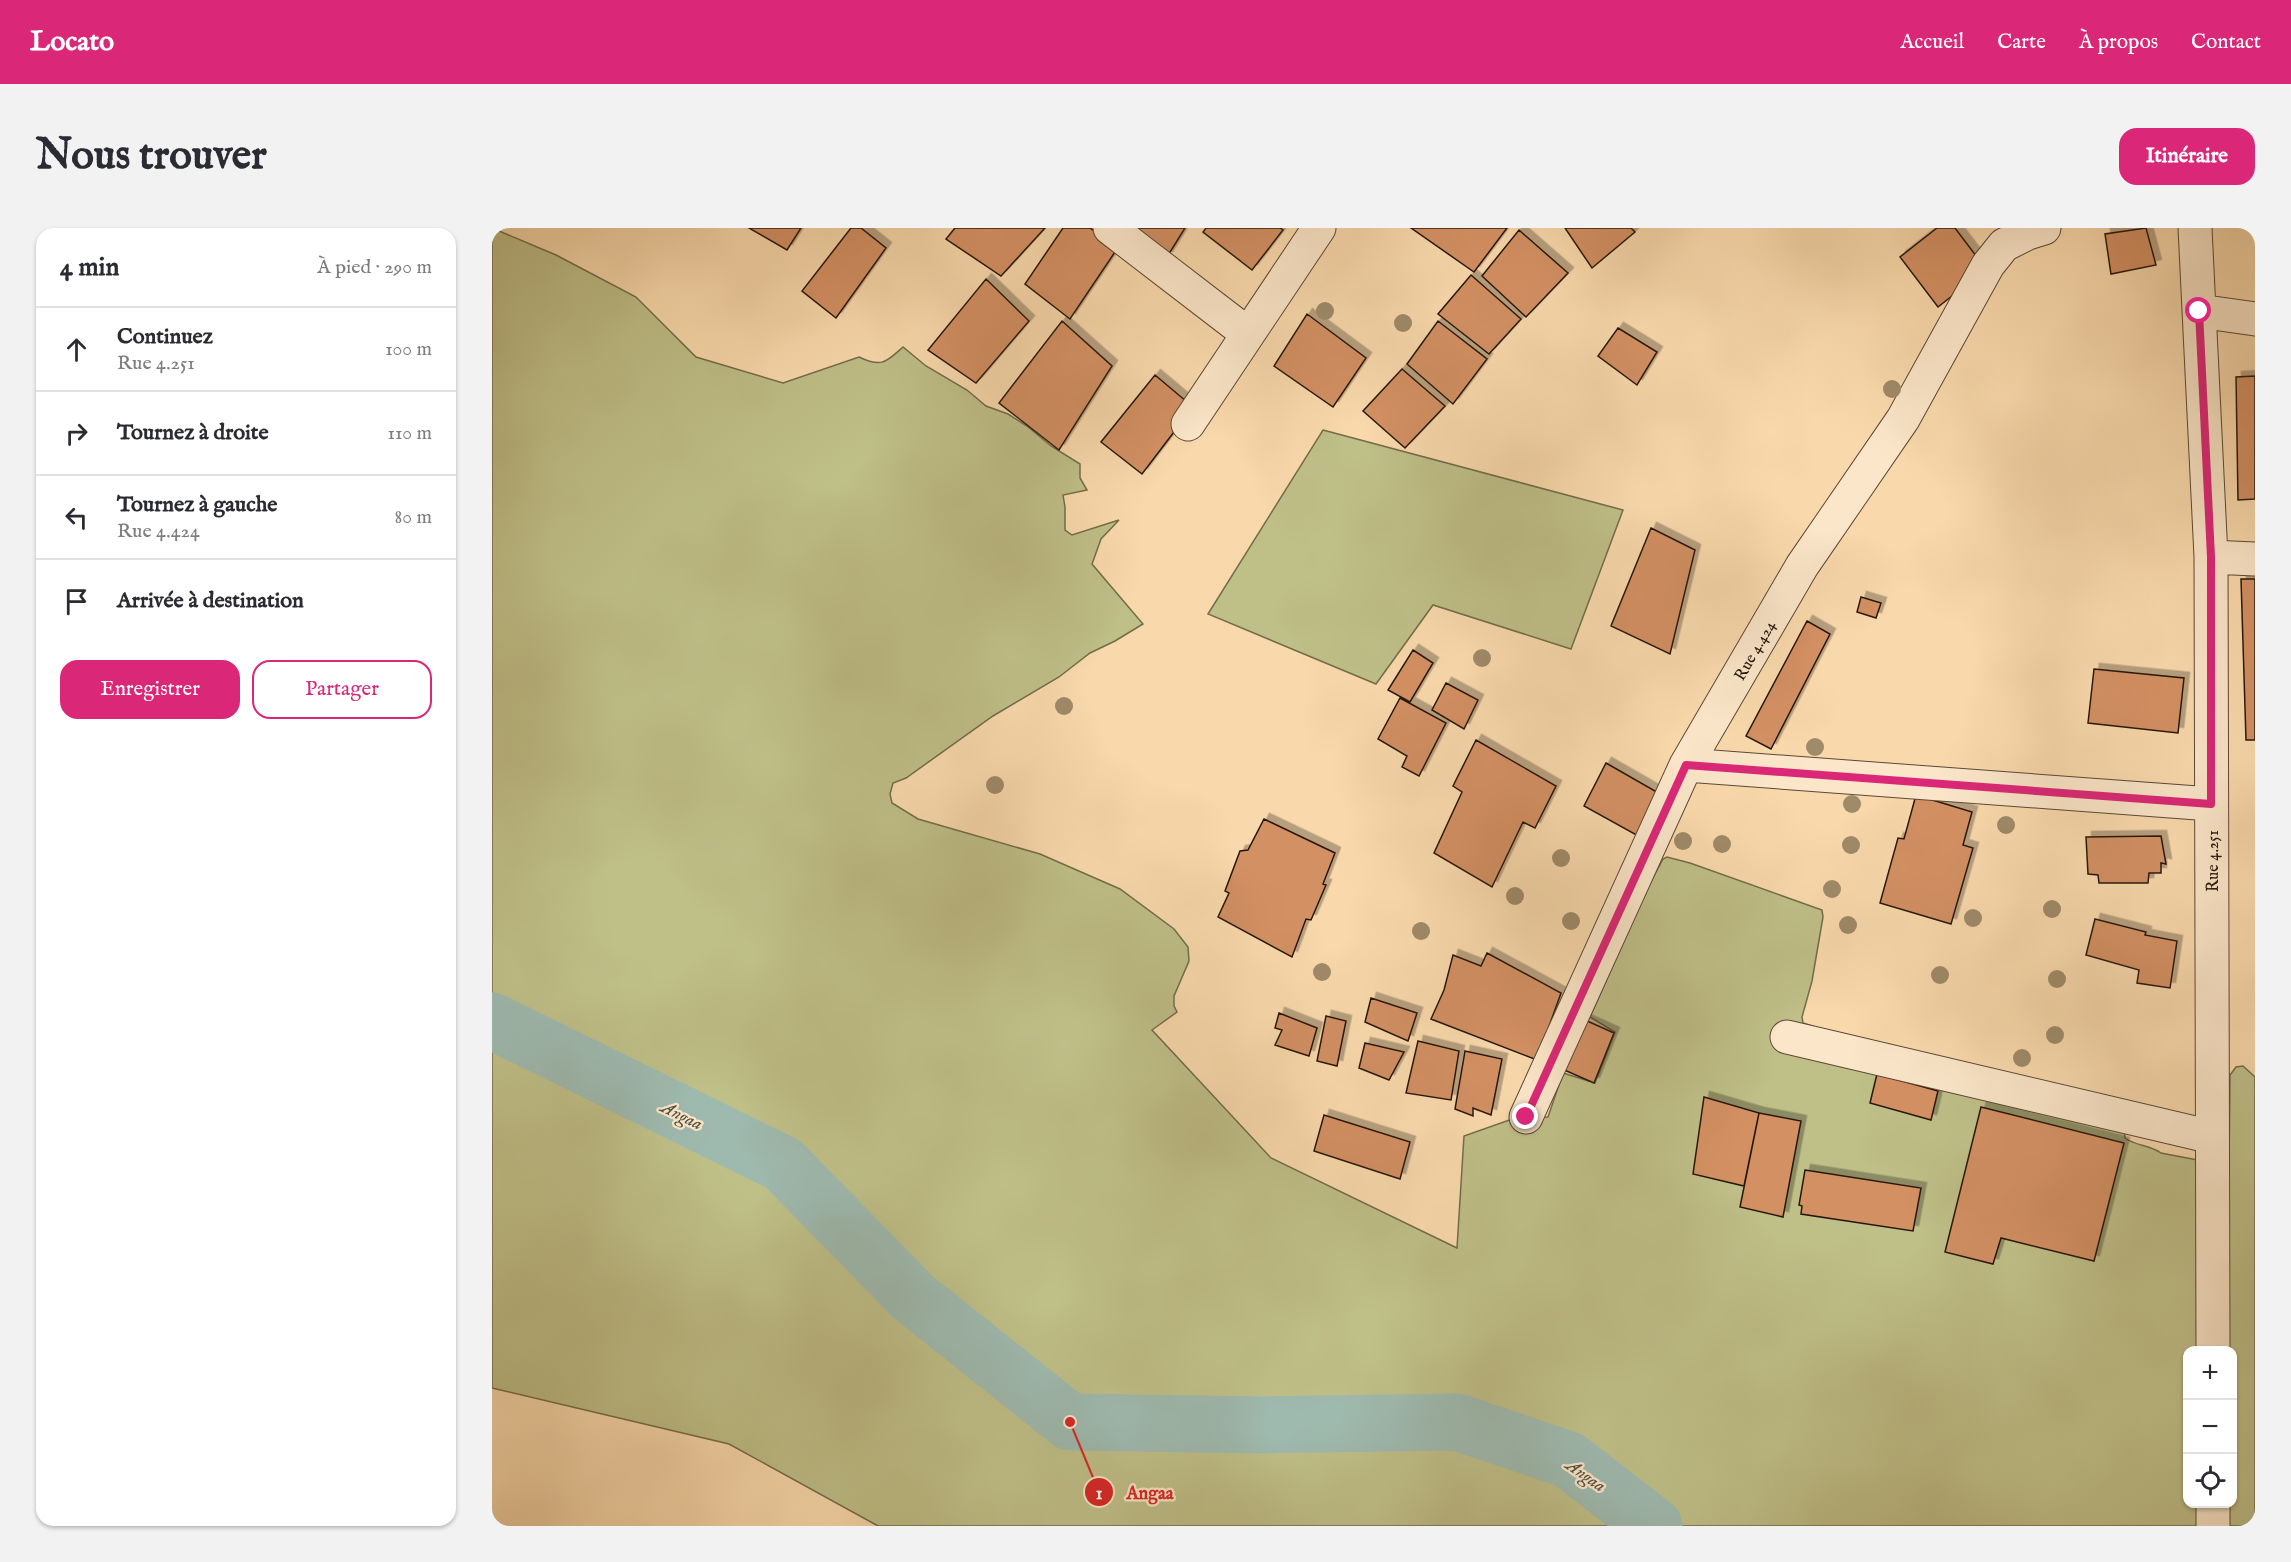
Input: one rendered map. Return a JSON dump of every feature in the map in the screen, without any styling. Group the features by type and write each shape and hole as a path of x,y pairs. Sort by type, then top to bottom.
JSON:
{"street":[{"path":"1110,228 1248,334"},
{"path":"1188,424 1319,228"},
{"name":"Rue 4.424","path":"1526,1117 1686,765 1802,566 1903,419 1988,265 2004,245 2044,228"},
{"name":"Rue 4.251","path":"2195,228 2211,557 2213,1346"},
{"path":"2199,311 2255,319"},
{"path":"2211,557 2255,559"},
{"path":"1686,765 2211,804"},
{"path":"1787,1037 2212,1137"},
{"path":"2213,1508 2213,1526"}],"green space":[{"path":"492,228 556,255 636,297 696,357 783,383 859,357 873,362 883,362 903,347 926,366 967,390 986,406 1008,414 1080,464 1080,478 1087,490 1063,495 1065,530 1072,535 1119,520 1101,539 1092,564 1143,624 1090,653 1059,677 993,716 906,778 893,783 890,794 892,803 918,819 1040,854 1120,889 1174,929 1188,947 1189,961 1174,996 1174,1006 1177,1012 1152,1030 1271,1158 1457,1248 1464,1136 1515,1118 1548,1117 1563,1073 1595,1083 1615,1032 1590,1017 1648,887 1663,859 1667,857 1822,910 1823,917 1812,981 1802,1017 1803,1023 2124,1128 2125,1138 2161,1153 2229,1166 2230,1075 2236,1067 2243,1066 2255,1077 2255,1526 878,1526 729,1444 492,1388"},
{"path":"1323,430 1623,510 1571,649 1433,605 1376,684 1208,614"}],"building":[{"path":"749,228 801,228 787,250"},
{"path":"851,228 861,228 886,248 836,318 802,291"},
{"path":"955,228 1045,228 1001,276 946,239"},
{"path":"1063,228 1090,228 1117,249 1070,319 1025,284"},
{"path":"1134,228 1185,228 1167,257"},
{"path":"1206,228 1280,228 1283,230 1252,270 1203,232"},
{"path":"1411,228 1507,228 1474,272"},
{"path":"1565,228 1631,228 1635,232 1592,268"},
{"path":"1937,228 1955,228 1986,269 1938,307 1900,257"},
{"path":"2146,228 2156,265 2111,274 2105,234"},
{"path":"1519,230 1568,273 1526,317 1482,276"},
{"path":"1471,275 1521,319 1489,354 1438,314"},
{"path":"986,279 1029,321 976,383 928,350"},
{"path":"1307,314 1366,358 1333,407 1274,366"},
{"path":"1062,321 1112,366 1059,450 999,403"},
{"path":"1438,321 1487,359 1453,404 1407,364"},
{"path":"1618,328 1657,352 1637,385 1598,356"},
{"path":"1402,369 1445,406 1405,448 1363,411"},
{"path":"1155,375 1193,407 1142,474 1101,442"},
{"path":"2255,376 2255,499 2238,500 2236,377"},
{"path":"1651,528 1695,550 1670,654 1611,626"},
{"path":"2241,579 2255,579 2255,740 2246,740"},
{"path":"1861,597 1881,603 1876,618 1857,612"},
{"path":"1807,621 1830,634 1771,749 1746,736"},
{"path":"1413,650 1433,663 1410,702 1388,690"},
{"path":"2094,669 2184,678 2178,733 2088,723"},
{"path":"1446,683 1478,700 1464,729 1432,710"},
{"path":"1400,698 1446,723 1419,776 1402,767 1407,756 1378,739"},
{"path":"1476,740 1556,786 1535,828 1523,822 1492,887 1434,853 1462,792 1453,786"},
{"path":"1606,763 1662,795 1640,837 1584,806"},
{"path":"1916,795 1972,812 1963,845 1973,848 1951,924 1880,903 1898,838 1904,839"},
{"path":"1264,819 1335,853 1323,884 1326,885 1311,920 1306,919 1292,957 1218,917 1229,893 1225,891 1240,851 1248,850"},
{"path":"2161,836 2166,864 2161,863 2161,873 2149,873 2148,883 2099,883 2098,875 2088,874 2086,837"},
{"path":"2095,919 2146,932 2145,935 2177,941 2170,988 2137,983 2139,970 2086,955"},
{"path":"1487,953 1561,993 1537,1060 1431,1019 1444,990 1453,955 1481,966"},
{"path":"1371,998 1417,1013 1408,1041 1365,1022"},
{"path":"1279,1013 1317,1028 1309,1056 1275,1045 1282,1030 1275,1028"},
{"path":"1326,1016 1346,1021 1337,1066 1317,1061"},
{"path":"1585,1020 1614,1033 1594,1083 1562,1069"},
{"path":"1418,1041 1459,1051 1451,1100 1406,1093"},
{"path":"1365,1043 1404,1052 1389,1080 1359,1068"},
{"path":"1465,1051 1502,1059 1491,1115 1473,1108 1473,1116 1455,1109"},
{"path":"1877,1074 1938,1091 1931,1120 1870,1103"},
{"path":"1704,1097 1759,1113 1744,1186 1693,1174"},
{"path":"1981,1107 2124,1143 2094,1261 2001,1238 1993,1264 1945,1252"},
{"path":"1759,1113 1801,1121 1783,1217 1740,1207"},
{"path":"1324,1115 1410,1142 1400,1179 1314,1151"},
{"path":"1805,1170 1921,1188 1913,1231 1801,1214 1802,1206 1799,1205"}],"waterway":[{"name":"Angaa","path":"492,1021 783,1164 913,1297 1070,1422 1261,1425 1457,1422 1569,1460 1654,1526"}],"place":[{"name":"Angaa","path":"1070,1422"}],"route":[{"path":"1526,1117 1686,765 2211,804 2211,557 2199,311"}]}
